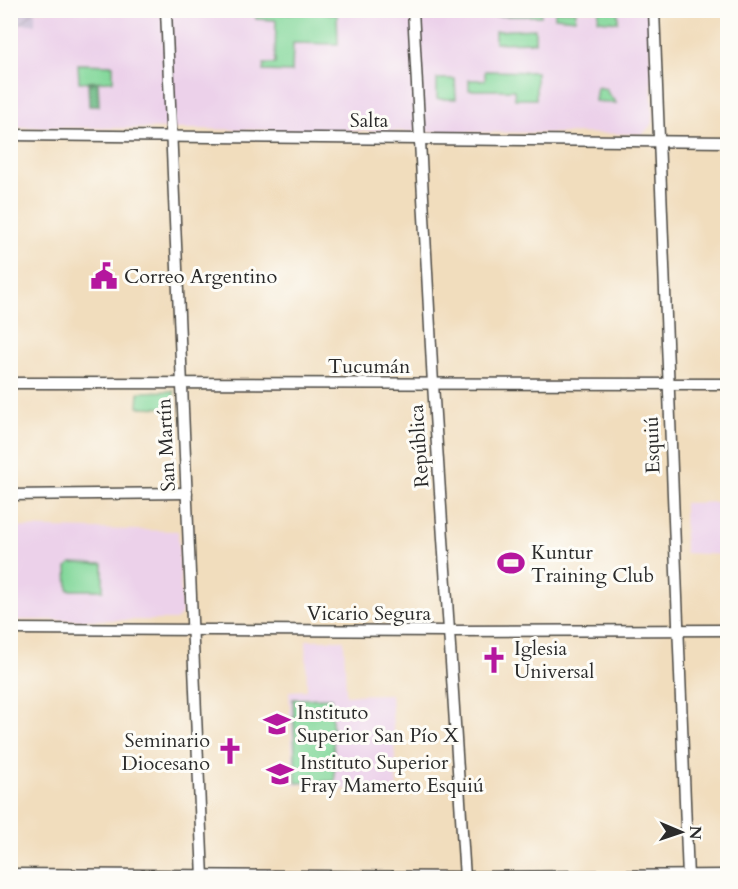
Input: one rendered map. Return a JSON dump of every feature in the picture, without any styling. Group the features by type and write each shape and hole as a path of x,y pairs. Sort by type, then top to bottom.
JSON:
{"street":[{"name":"San Martín","path":"166,10 203,876"},
{"name":"República","path":"413,10 433,384 465,878"},
{"name":"Esquiú","path":"654,10 688,877"},
{"name":"Salta","path":"10,135 728,142"},
{"name":"Tucumán","path":"10,383 728,384"},
{"path":"10,495 187,493"},
{"name":"Vicario Segura","path":"10,629 728,630"},
{"path":"10,874 465,878 728,875"}],"shaded area":[{"path":"11,10 35,11 35,24 11,24"},
{"path":"11,11 649,11 653,123 643,134 11,127"},
{"path":"727,502 727,555 685,553 684,503"},
{"path":"11,527 178,531 182,614 176,620 11,620"},
{"path":"306,640 344,640 346,695 391,694 397,790 338,789 337,783 294,785 289,691 307,690"}],"green space":[{"path":"304,10 337,14 338,44 293,43 292,72 263,71 264,64 275,64 276,20 256,19 256,14 303,13"},
{"path":"599,10 618,11 618,22 598,20"},
{"path":"484,11 541,11 541,16 484,16"},
{"path":"555,11 576,11 575,19 555,17"},
{"path":"535,29 535,42 495,43 495,31"},
{"path":"78,64 113,65 113,81 79,82"},
{"path":"485,71 536,72 536,99 515,99 514,90 469,90 469,80 485,80"},
{"path":"437,79 455,79 456,99 437,99"},
{"path":"88,82 98,82 99,106 89,106"},
{"path":"597,87 607,89 616,103 595,101"},
{"path":"174,391 174,408 138,407 139,392"},
{"path":"71,563 103,564 103,590 68,590 67,567"},
{"path":"331,698 335,781 296,783 293,699"}],"place":[{"name":"Correo Argentino","path":"104,276"},
{"name":"Kuntur Training Club","path":"511,563"},
{"name":"Iglesia Universal","path":"494,660"},
{"name":"Instituto Superior San Pío X","path":"277,724"},
{"name":"Seminario Diocesano","path":"230,751"},
{"name":"Instituto Superior Fray Mamerto Esquiú","path":"280,774"}]}
